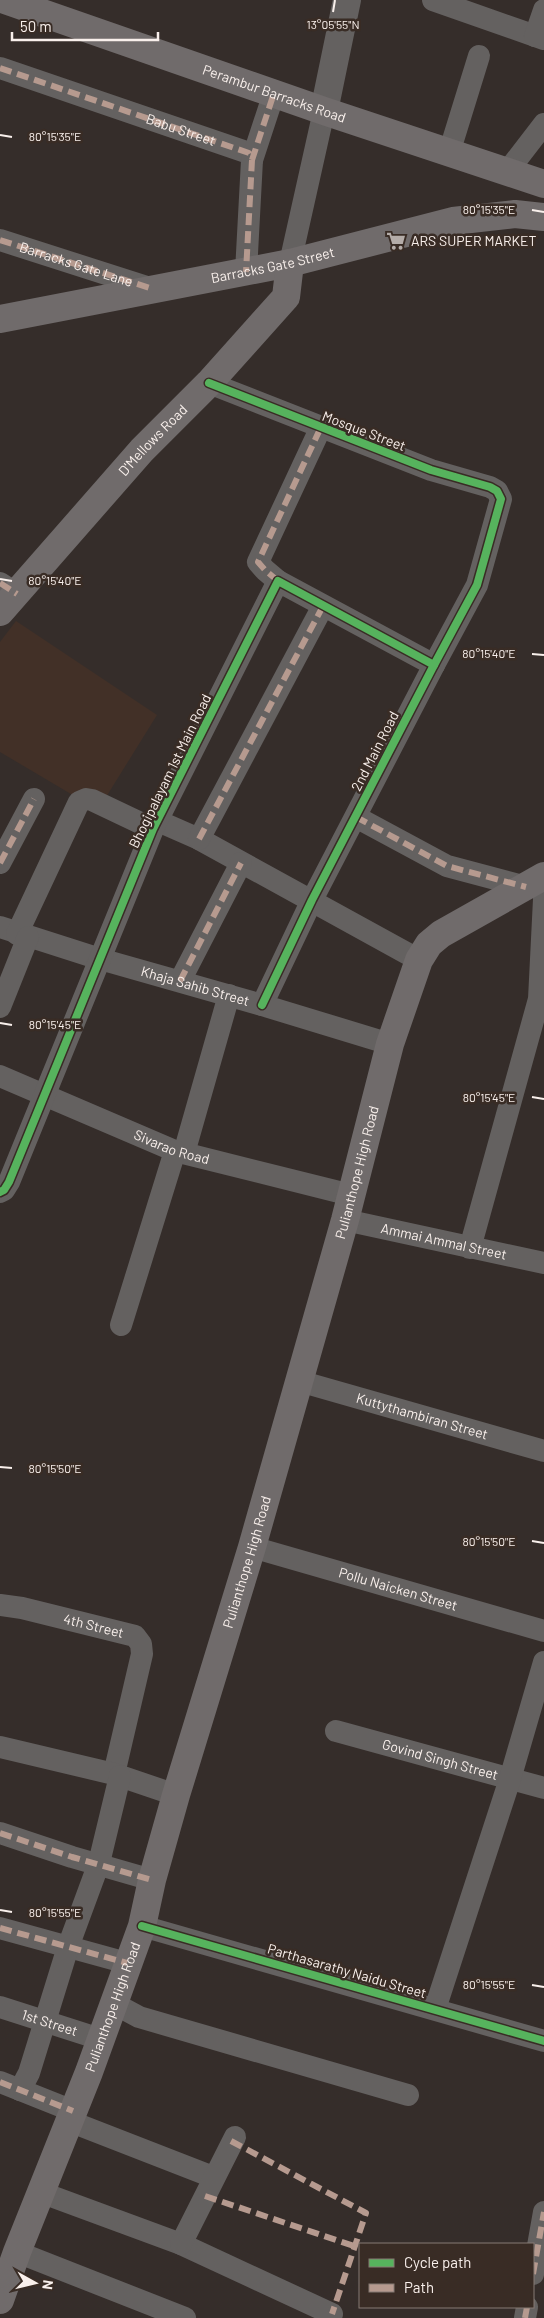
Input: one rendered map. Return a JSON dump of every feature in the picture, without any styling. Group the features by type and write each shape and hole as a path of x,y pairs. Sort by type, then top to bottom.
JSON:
{"main road":[{"name":"Perambur Barracks Road","path":"5,0 324,111 544,184"},
{"name":"Barracks Gate Street","path":"0,320 290,263 453,221 515,214 544,218"},
{"name":"D'Mellows Road","path":"6,596 142,450 209,383 286,297 290,263"},
{"name":"Pulianthope High Road","path":"0,2300 142,1926 152,1880 176,1795 252,1547 348,1208 390,1044 419,960 429,944 441,934 538,888"}],"street":[{"path":"290,263 347,0"},
{"path":"433,0 466,6 539,38 544,10"},
{"path":"449,153 480,56"},
{"name":"Babu Street","path":"0,68 249,153 252,160"},
{"path":"246,272 252,160 274,93"},
{"path":"507,172 544,124"},
{"name":"Barracks Gate Lane","path":"0,240 153,289"},
{"name":"Mosque Street","path":"209,383 431,470 490,487 497,491 501,499 500,506"},
{"path":"321,427 258,562 278,581 434,665"},
{"name":"2nd Main Road","path":"262,1005 312,900 434,665 478,585 500,506"},
{"name":"Bhogipalayam 1st Main Road","path":"0,1192 4,1190 9,1182 156,825 278,581"},
{"path":"199,839 323,606"},
{"path":"0,864 34,799"},
{"path":"0,1007 15,932 79,802 86,799 199,839 419,960"},
{"path":"356,816 448,866 538,888 539,999 470,1248"},
{"path":"180,981 241,863"},
{"name":"Khaja Sahib Street","path":"15,932 100,959 229,995 390,1044"},
{"path":"121,1325 229,995"},
{"name":"Sivarao Road","path":"0,1076 179,1152 348,1208"},
{"name":"Ammai Ammal Street","path":"348,1208 470,1248 544,1263"},
{"name":"Kuttythambiran Street","path":"299,1381 544,1451"},
{"name":"Pollu Naicken Street","path":"252,1547 544,1631"},
{"name":"4th Street","path":"0,1605 22,1608 135,1636 141,1644 142,1654 117,1775 117,1783 99,1863 68,1947 29,2073 10,2086"},
{"path":"435,2009 510,1779 544,1662"},
{"name":"Govind Singh Street","path":"336,1732 544,1788"},
{"path":"0,1747 117,1775 176,1795"},
{"path":"0,1833 72,1857 99,1863 152,1880"},
{"name":"Parthasarathy Naidu Street","path":"142,1926 544,2041"},
{"path":"0,1928 127,1964"},
{"path":"113,2003 139,2016 408,2095"},
{"name":"1st Street","path":"0,2007 100,2039"},
{"path":"10,2086 71,2116 213,2178"},
{"path":"181,2244 235,2137"},
{"path":"40,2192 181,2244 332,2314"},
{"path":"534,2268 544,2212"},
{"path":"17,2252 185,2318"}],"shaded area":[{"path":"16,621 157,715 98,810 0,752 0,642"}],"marked path":[{"path":"0,68 249,153 252,160 246,272"},
{"path":"252,160 274,93"},
{"path":"0,240 153,289"},
{"path":"278,581 258,562 321,427"},
{"path":"0,583 17,594"},
{"path":"199,839 323,606"},
{"path":"0,863 34,799"},
{"path":"356,817 447,866 526,887"},
{"path":"180,981 241,863"},
{"path":"0,1833 72,1857 152,1880"},
{"path":"0,1928 127,1963"},
{"path":"0,2082 73,2111"},
{"path":"231,2141 366,2213 332,2314"},
{"path":"205,2196 354,2246"},
{"path":"534,2268 544,2212"},
{"path":"525,2318 527,2308"}],"cycle path":[{"path":"209,383 431,470 490,487 497,491 501,499 477,585 312,900 262,1005"},
{"path":"0,1192 4,1190 9,1182 153,829 278,581 434,665"},
{"path":"142,1926 544,2041"}],"place":[{"name":"ARS SUPER MARKET","path":"396,241"}]}
